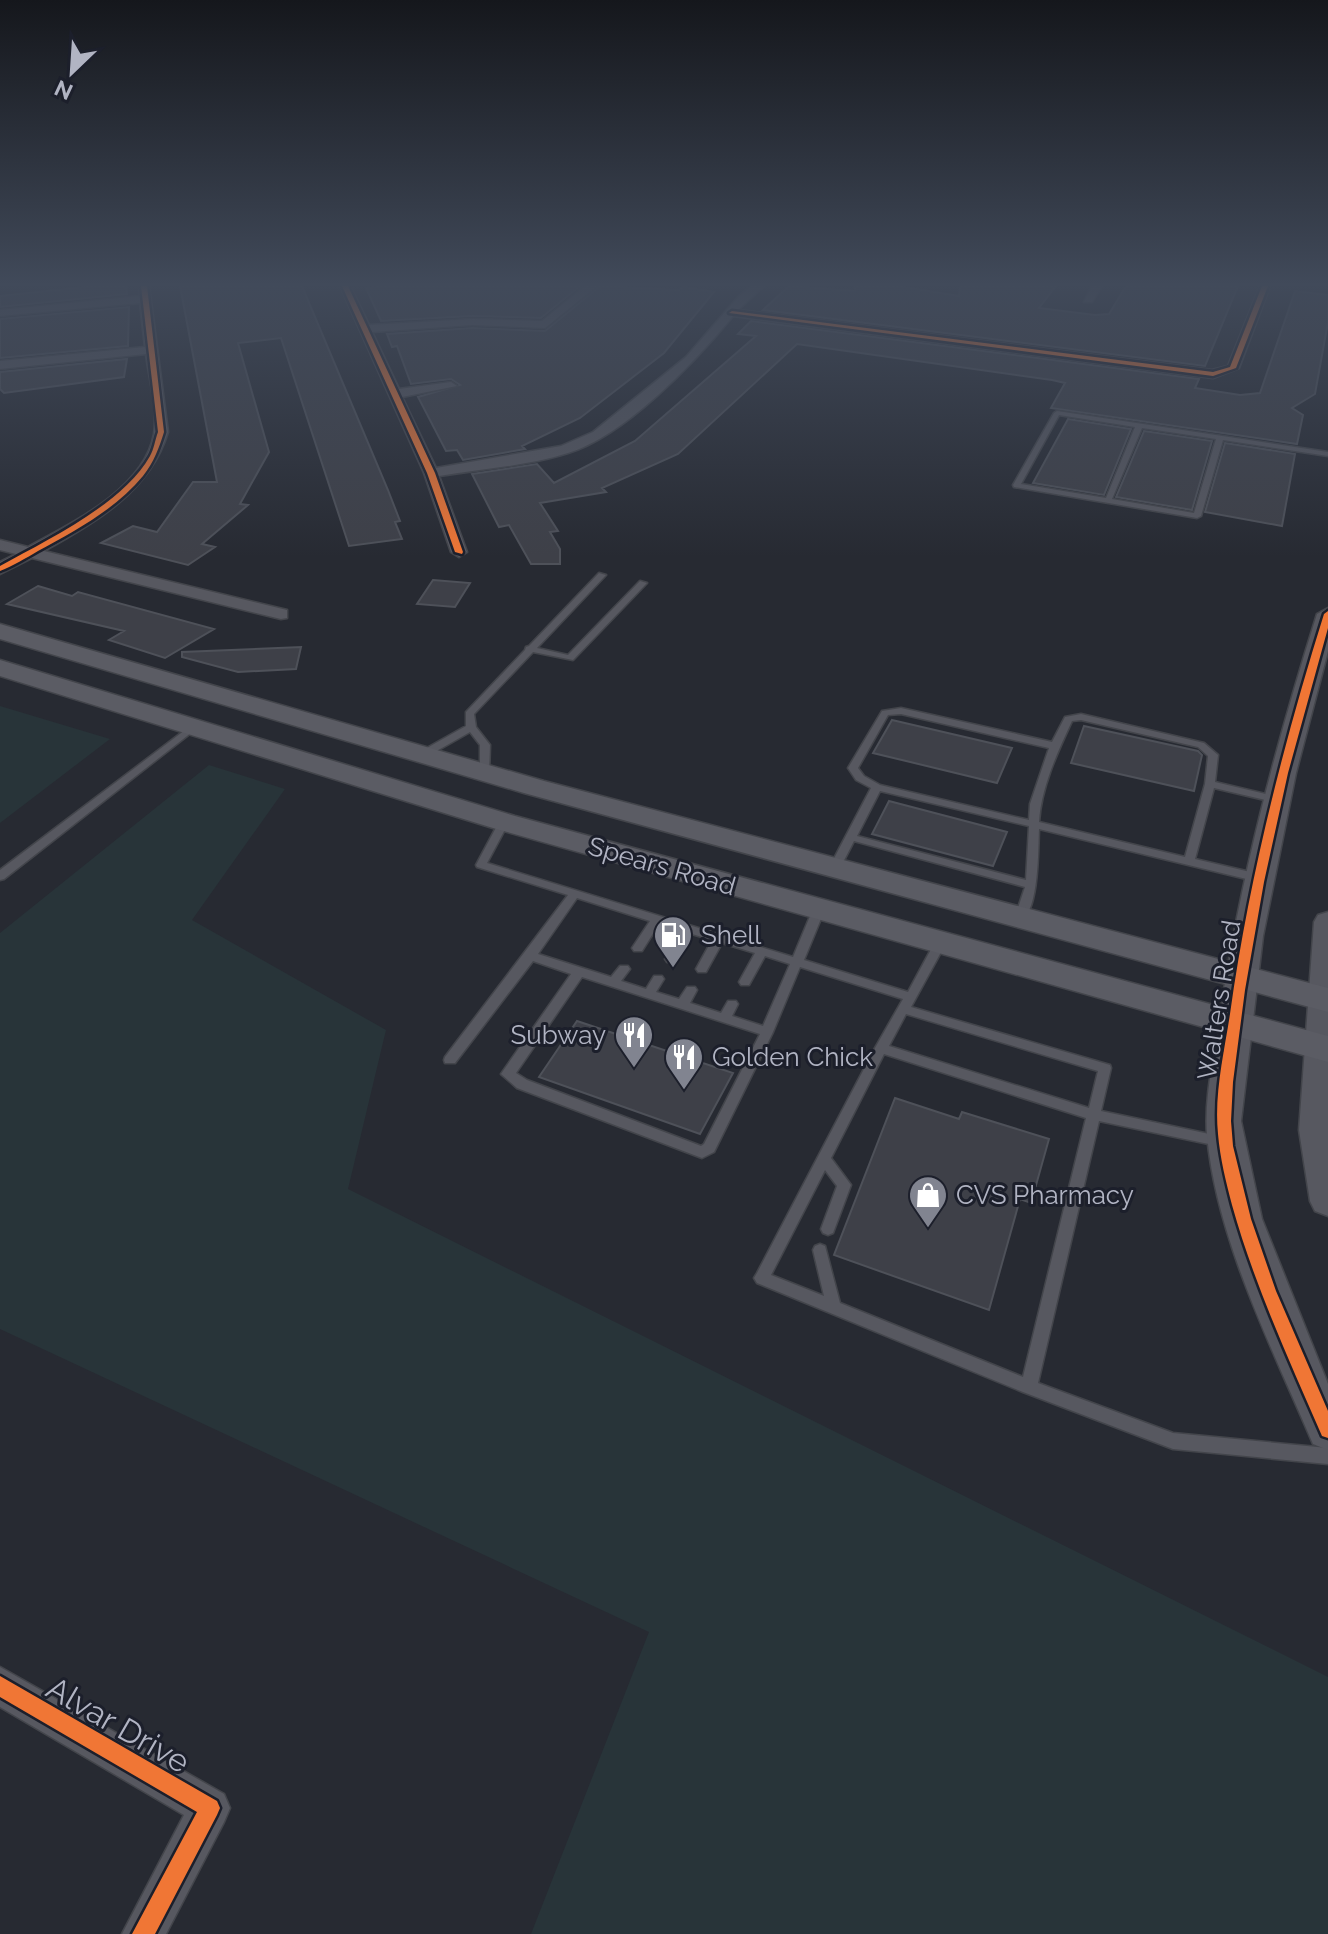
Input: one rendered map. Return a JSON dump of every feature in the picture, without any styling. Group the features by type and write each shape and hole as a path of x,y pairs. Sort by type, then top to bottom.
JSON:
{"main road":[{"name":"Spears Road","path":"0,631 534,787 1324,999"},
{"name":"Spears Road","path":"0,668 504,822 1324,1048"},
{"path":"504,822 534,787"}],"street":[{"path":"0,569 87,518 126,488 151,462 161,432 154,376"},
{"path":"386,376 431,473 459,552"},
{"path":"431,473 564,450 598,435 670,376"},
{"path":"394,394 451,386"},
{"path":"0,545 281,614"},
{"name":"Walters Road","path":"1328,614 1292,729 1242,977 1225,1143 1239,1204 1256,1253 1328,1430"},
{"path":"1328,922 1324,1048 1316,1130 1328,1201"},
{"name":"Alvar Drive","path":"0,1686 210,1808 143,1934"}],"lane":[{"path":"1220,438 1197,516 1017,485 1057,413 1328,454"},
{"path":"1108,501 1139,426"},
{"path":"485,773 485,745 471,727 469,714 602,575"},
{"path":"529,649 570,658 643,583"},
{"path":"1055,746 901,711 885,713 853,768 860,778 877,787 1262,879"},
{"path":"1021,917 1031,885 1035,804 1068,719 1081,717 1201,745 1213,755 1210,784 1189,861"},
{"path":"0,876 193,727"},
{"path":"422,755 471,727"},
{"path":"1210,784 1278,800"},
{"path":"835,868 877,787"},
{"path":"911,807 916,795"},
{"path":"940,814 946,803"},
{"path":"981,825 986,812"},
{"path":"504,822 481,865 798,963 907,1003 1105,1068 1029,1387"},
{"path":"850,837 893,844 965,863 1031,885"},
{"path":"450,1060 574,895"},
{"path":"579,972 508,1074 522,1084 702,1152 709,1148 767,1032 819,909"},
{"path":"638,948 656,920"},
{"path":"671,959 689,930"},
{"path":"702,969 718,939"},
{"path":"940,943 881,1048 762,1278 1029,1387 1173,1441 1328,1456"},
{"path":"745,982 762,952"},
{"path":"530,956 767,1032"},
{"path":"613,983 624,969"},
{"path":"649,994 658,979"},
{"path":"682,1005 691,990"},
{"path":"724,1019 732,1004"},
{"path":"881,1048 1095,1115 1225,1143"},
{"path":"824,1159 844,1185 828,1229"},
{"path":"820,1250 834,1308"}],"shaded area":[{"path":"0,706 110,739 0,823"},
{"path":"209,765 285,789 192,920 386,1030 348,1189 1328,1677 1328,1934 531,1934 649,1632 0,1329 0,933"}],"building":[{"path":"0,376 124,376 4,393 0,389"},
{"path":"197,376 247,376 269,452 240,504 248,505 202,544 215,547 188,565 101,543 133,526 157,532 193,482 217,482"},
{"path":"294,376 340,376 400,521 395,522 402,539 349,546"},
{"path":"408,376 634,376 580,418 522,446 525,449 463,460 457,450 446,451 418,397 460,385 451,379 411,384"},
{"path":"710,376 762,376 678,454 602,488 606,492 540,503 558,531 550,532 560,549 560,564 531,564 509,525 499,527 472,474 537,464 554,483 635,441"},
{"path":"1025,376 1178,376 1199,379 1195,388 1240,395 1260,393 1266,376 1318,376 1315,394 1292,408 1303,415 1297,444 1051,408 1065,383"},
{"path":"1068,419 1131,429 1104,495 1033,483"},
{"path":"1144,431 1212,441 1192,510 1116,497"},
{"path":"1225,443 1295,454 1282,526 1205,512"},
{"path":"433,580 470,583 455,607 417,604"},
{"path":"38,586 72,596 78,592 214,629 165,658 109,640 124,631 7,604"},
{"path":"301,647 296,669 238,672 182,657 182,652"},
{"path":"892,720 1012,748 997,783 873,753"},
{"path":"1084,726 1198,751 1202,755 1194,791 1071,763"},
{"path":"889,801 1007,832 993,866 872,834"},
{"path":"577,1021 733,1073 700,1134 539,1077"},
{"name":"CVS Pharmacy","path":"895,1098 959,1119 962,1112 1049,1139 1031,1203 1020,1199 989,1310 834,1255"}],"cycle path":[{"path":"0,569 96,513 140,475 154,454 161,432 155,376"},
{"path":"387,376 431,473 459,552"},
{"path":"1328,614 1270,827 1239,990 1224,1121 1234,1183 1255,1255 1328,1430"},
{"path":"0,1686 210,1808 143,1934"}],"place":[{"name":"Shell","path":"673,969"},
{"name":"Subway","path":"634,1069"},
{"name":"Golden Chick","path":"684,1091"},
{"name":"CVS Pharmacy","path":"928,1229"}]}
